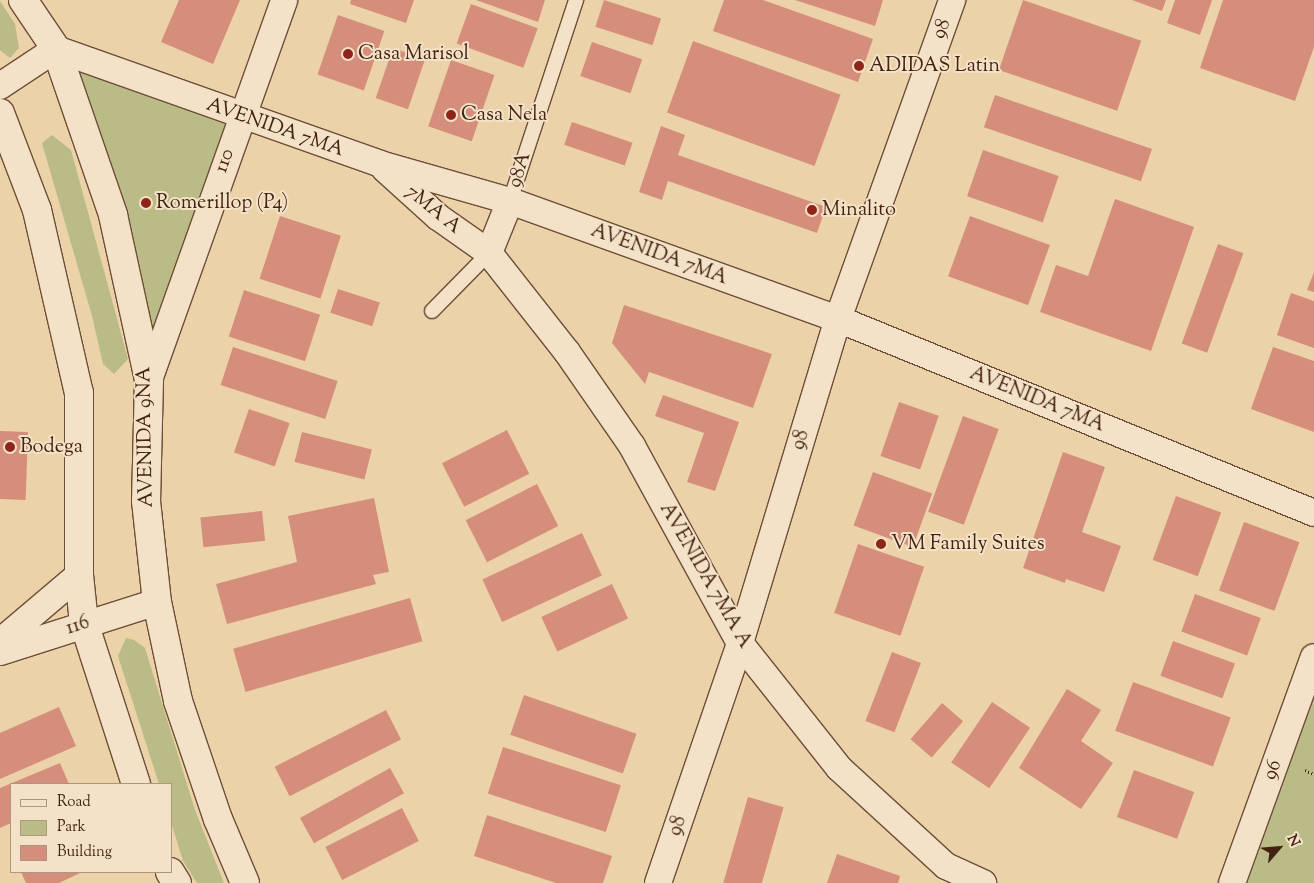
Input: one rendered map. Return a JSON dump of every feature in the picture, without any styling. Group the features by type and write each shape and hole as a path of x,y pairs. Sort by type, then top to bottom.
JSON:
{"main road":[{"name":"AVENIDA 9NA","path":"23,0 56,49 114,215 149,380 146,501 157,602 178,701 218,819 244,883"},
{"path":"0,113 6,146 37,210 79,393 79,575 84,623 136,783"}],"street":[{"name":"110","path":"149,380 284,0"},
{"name":"98","path":"658,883 740,643 838,319 952,0"},
{"path":"0,86 56,49"},
{"name":"AVENIDA 7MA","path":"56,49 241,117 380,164 510,201 838,319 1314,513"},
{"name":"7MA A","path":"380,164 438,217 489,253"},
{"name":"98A","path":"489,253 510,201"},
{"name":"AVENIDA 7MA A","path":"489,253 567,352 632,446 740,643 839,768 946,866 983,883"},
{"name":"116","path":"0,642 79,575"},
{"name":"116","path":"0,652 84,623 157,602"},
{"name":"96","path":"1232,883 1314,657"}],"lane":[{"name":"98A","path":"510,201 576,0"},
{"path":"432,311 489,253"}],"green space":[{"path":"0,1 15,24 19,48 10,58 0,50"},
{"path":"56,49 241,117 149,380"},
{"path":"52,135 71,150 128,359 114,374 103,364 92,316 42,143"},
{"path":"126,638 134,640 145,648 195,810 224,883 197,883 183,861 172,825 172,783 159,783 118,656"},
{"path":"1314,657 1314,883 1232,883"}],"building":[{"path":"179,0 240,0 213,64 161,42"},
{"path":"351,0 414,0 406,23 350,4"},
{"path":"476,0 545,0 538,22"},
{"path":"604,0 661,19 652,45 595,27"},
{"path":"724,0 763,0 873,39 858,82 713,31"},
{"path":"795,0 883,0 875,26"},
{"path":"1023,0 1141,41 1117,111 999,70"},
{"path":"1132,0 1166,0 1162,11"},
{"path":"1175,0 1212,0 1200,35 1167,23"},
{"path":"1223,0 1314,0 1314,47 1295,101 1200,68"},
{"path":"471,4 538,28 523,68 457,43"},
{"path":"338,15 384,31 364,91 317,75"},
{"path":"693,41 841,95 815,166 667,112"},
{"path":"592,42 642,59 630,93 580,76"},
{"path":"393,48 425,59 408,109 376,98"},
{"path":"451,60 494,75 472,141 428,126"},
{"path":"995,95 1152,149 1141,181 984,127"},
{"path":"572,122 633,143 625,166 564,145"},
{"path":"661,126 685,135 678,155 826,207 817,233 668,181 662,200 639,192"},
{"path":"983,150 1059,176 1043,222 967,196"},
{"path":"1115,199 1194,227 1151,351 1040,312 1056,265 1088,276"},
{"path":"280,216 341,236 320,299 260,279"},
{"path":"970,216 1050,245 1028,305 948,276"},
{"path":"1218,244 1243,253 1207,353 1182,344"},
{"path":"1314,272 1314,292 1307,290"},
{"path":"338,289 380,303 372,326 330,313"},
{"path":"244,290 320,315 305,361 229,337"},
{"path":"1291,293 1314,301 1314,348 1277,335"},
{"path":"624,305 772,354 753,408 649,372 645,384 612,343"},
{"path":"233,347 338,381 325,419 221,385"},
{"path":"1273,347 1314,361 1314,432 1251,409"},
{"path":"663,395 739,422 715,491 687,482 704,433 655,416"},
{"path":"899,402 939,416 920,470 880,456"},
{"path":"249,409 290,423 275,466 234,452"},
{"path":"963,416 999,429 964,525 928,512"},
{"path":"507,430 529,474 464,507 442,463"},
{"path":"0,431 28,432 26,500 0,499"},
{"path":"302,432 372,449 364,479 295,462"},
{"path":"1063,452 1105,467 1082,532 1121,546 1104,592 1066,579 1065,583 1023,568"},
{"path":"873,472 932,494 913,547 854,526"},
{"path":"537,484 558,526 487,562 466,520"},
{"path":"1176,496 1221,512 1198,576 1153,560"},
{"path":"374,498 389,572 373,575 376,584 227,624 216,584 297,562 288,516"},
{"path":"262,511 265,541 203,547 200,517"},
{"path":"1244,522 1299,542 1274,611 1219,591"},
{"path":"582,533 602,576 502,622 482,579"},
{"path":"858,544 924,567 900,636 834,613"},
{"path":"612,584 628,618 557,651 541,617"},
{"path":"1195,594 1261,618 1247,656 1181,632"},
{"path":"410,598 422,641 246,692 233,649"},
{"path":"1173,641 1235,664 1222,698 1160,676"},
{"path":"892,652 921,663 894,732 865,721"},
{"path":"1133,682 1231,718 1213,766 1115,731"},
{"path":"1067,689 1101,710 1081,741 1113,763 1081,809 1019,768"},
{"path":"524,695 637,734 623,773 510,735"},
{"path":"992,702 1030,728 989,788 951,763"},
{"path":"942,703 963,721 932,758 911,739"},
{"path":"59,707 76,746 0,779 0,733"},
{"path":"386,710 401,739 290,796 275,767"},
{"path":"503,747 621,785 606,832 488,794"},
{"path":"60,763 69,783 12,783"},
{"path":"390,768 404,793 314,843 300,818"},
{"path":"1134,770 1194,792 1177,839 1117,817"},
{"path":"10,784 10,823 0,828 0,788"},
{"path":"748,797 784,807 762,883 723,883"},
{"path":"402,808 419,841 342,880 325,847"},
{"path":"487,815 612,856 603,883 556,883 474,856"},
{"path":"837,854 900,876 898,883 827,883"},
{"path":"21,873 80,873 59,883 26,883"}],"place":[{"name":"Casa Marisol","path":"348,54"},
{"name":"ADIDAS Latin","path":"859,66"},
{"name":"Casa Nela","path":"451,115"},
{"name":"Romerillop (P4)","path":"146,203"},
{"name":"Minalito","path":"812,210"},
{"name":"Bodega","path":"10,447"},
{"name":"VM Family Suites","path":"881,544"}]}
